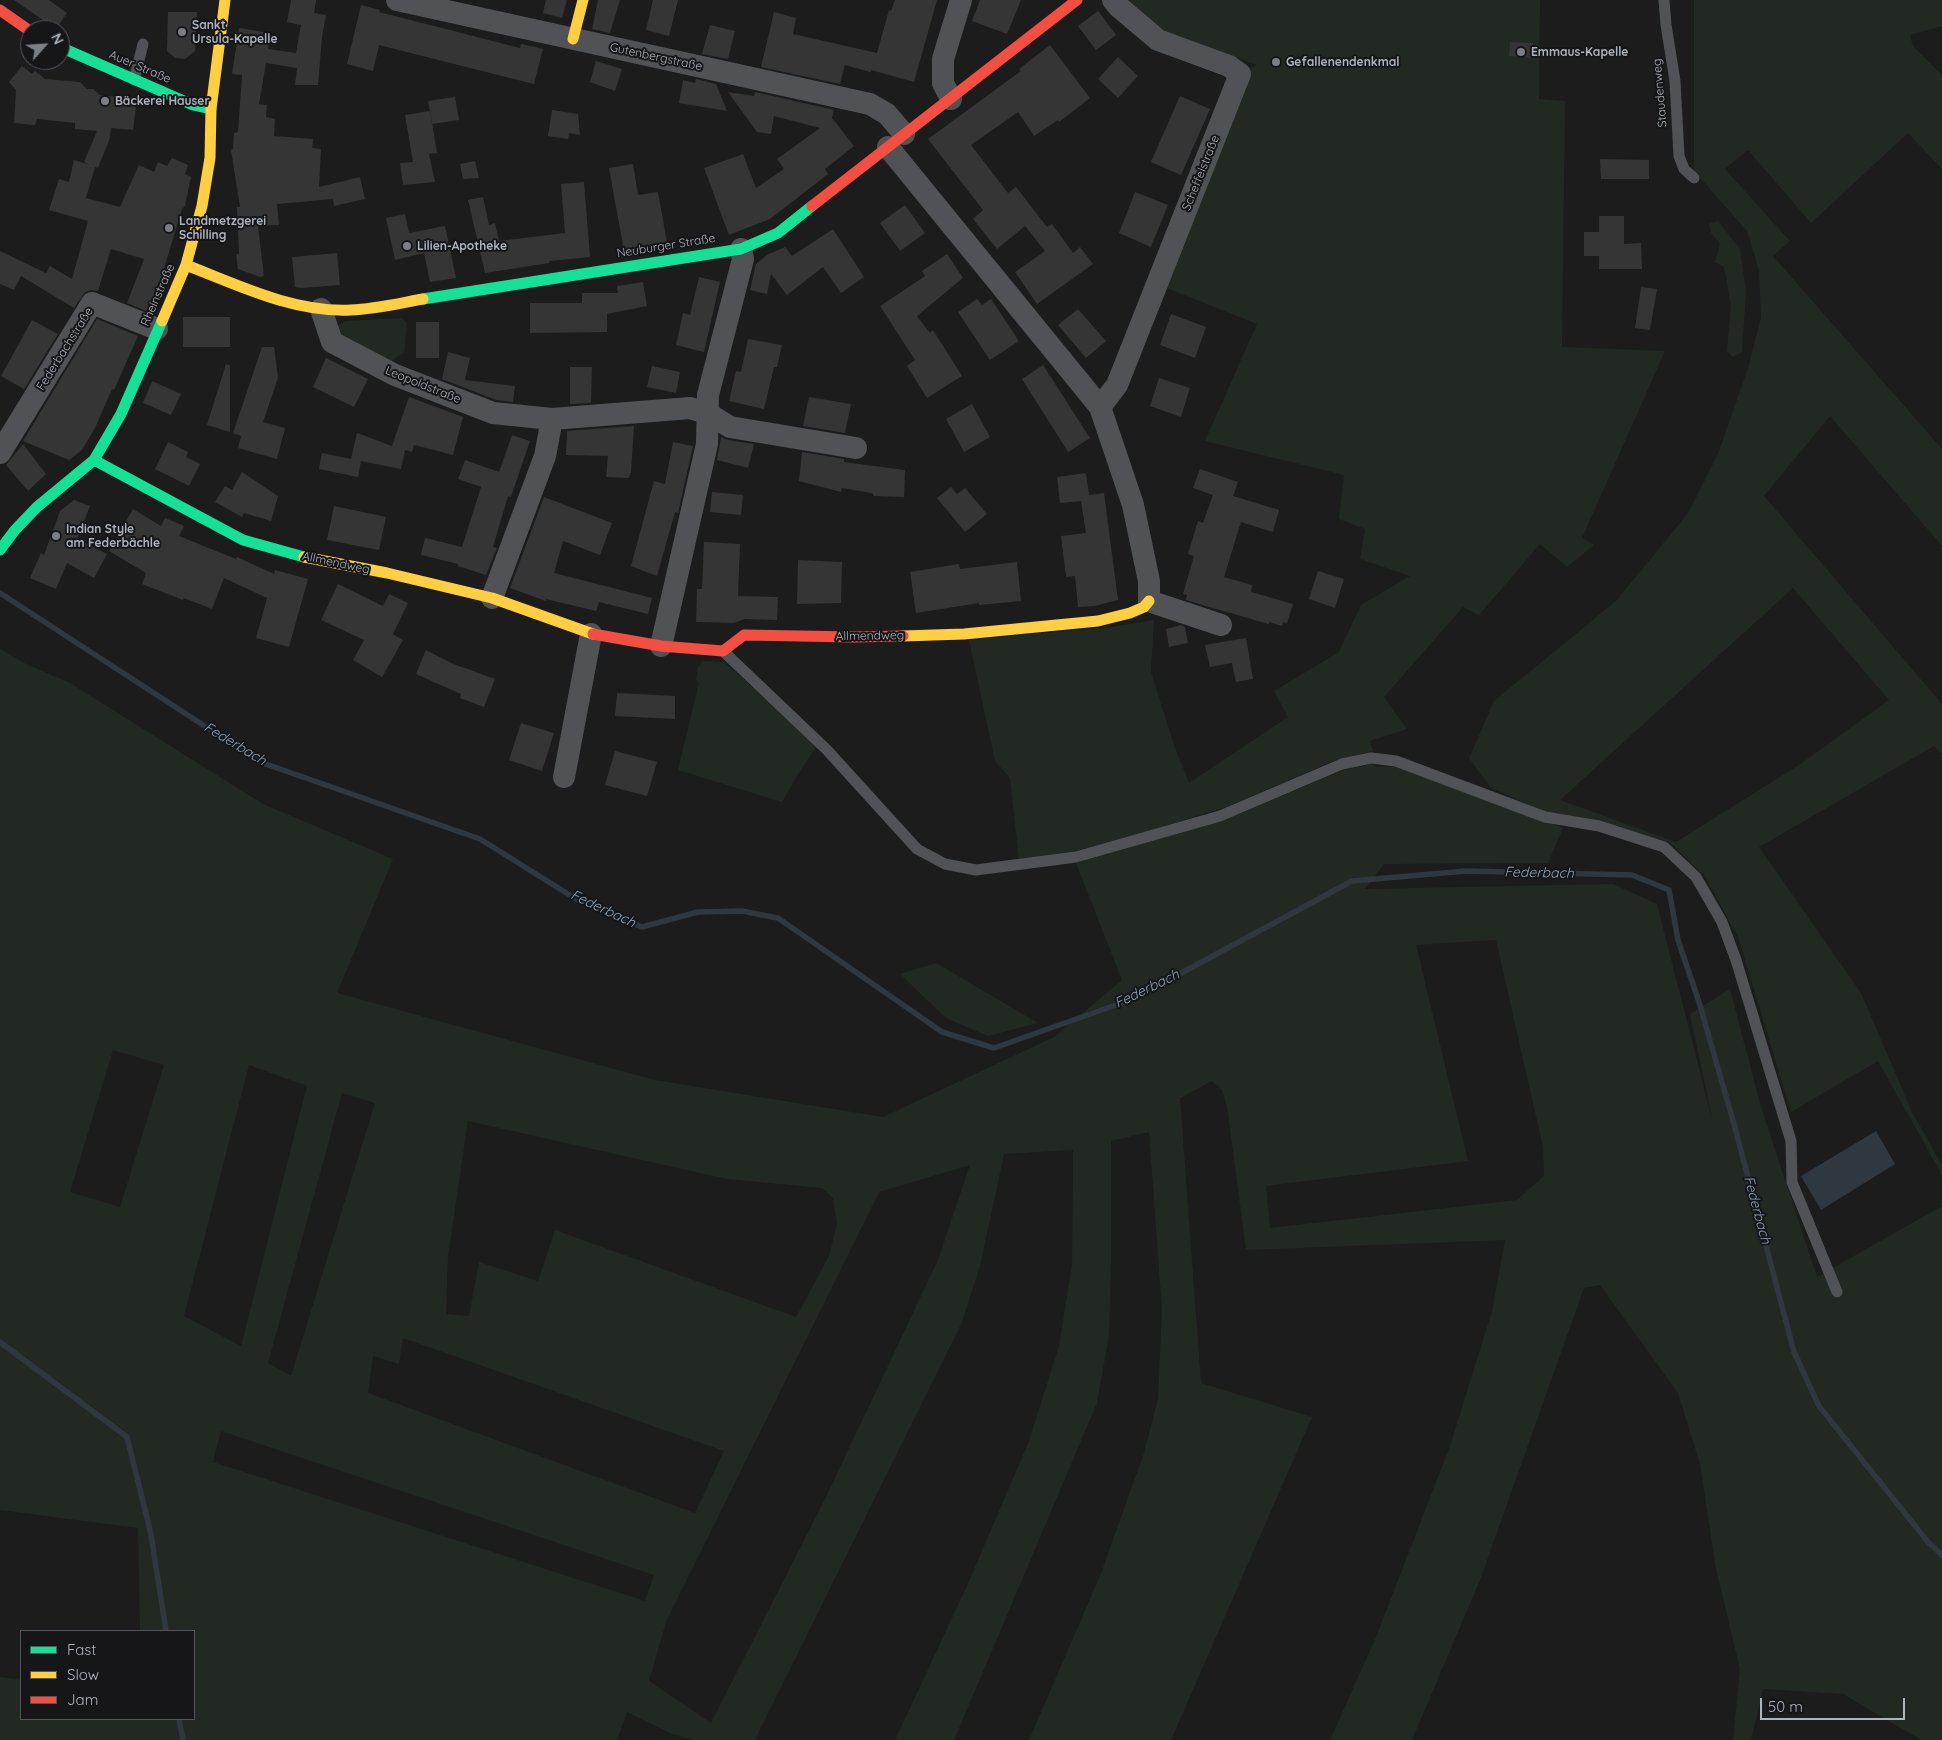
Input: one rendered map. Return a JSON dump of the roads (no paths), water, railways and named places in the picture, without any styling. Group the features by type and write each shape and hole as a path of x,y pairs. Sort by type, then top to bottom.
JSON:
{"street":[{"name":"Rheinstraße","path":"0,550 15,530 37,508 94,460 122,414 186,264 202,206 210,158 211,109 225,0"},
{"name":"Gutenbergstraße","path":"397,0 870,104 887,114 896,141"},
{"path":"574,39 583,0"},
{"path":"951,99 943,83 943,59 961,0"},
{"name":"Neuburger Straße","path":"186,264 263,295 321,309 352,310 741,249 778,233 1077,0"},
{"name":"Scheffelstraße","path":"1100,407 1118,385 1240,74 1229,66 1158,40 1113,0"},
{"path":"0,10 20,24"},
{"name":"Auer Straße","path":"70,51 193,105 211,109"},
{"path":"896,141 1100,407 1133,505 1149,581 1149,601 1221,625"},
{"path":"661,646 707,444 708,395 743,259 741,249"},
{"name":"Federbachstraße","path":"0,453 92,303 157,329"},
{"name":"Leopoldstraße","path":"321,309 332,342 381,369 493,413 552,419 690,408 709,414 730,427 856,448"},
{"path":"492,598 545,456 552,419"},
{"name":"Allmendweg","path":"94,460 243,540 319,562 387,573 492,598 591,634 661,646 723,651 744,635 854,637 964,634 1098,621 1130,613 1144,607 1149,601"},
{"path":"564,777 591,634"}],"lane":[{"name":"Staudenweg","path":"1664,0 1675,81 1679,156 1684,169 1694,178"},
{"path":"134,80 143,44"},
{"path":"723,651 827,750 917,849 945,864 976,870 1076,857 1220,816 1342,764 1370,758 1396,761 1545,817 1599,826 1664,847 1696,877 1722,922 1736,960 1790,1141 1792,1182 1837,1292"}],"waterway":[{"name":"Federbach","path":"0,593 260,762 480,839 576,899 642,927 698,912 742,911 778,918 942,1032 994,1048 1133,999 1352,881 1466,871 1632,875 1669,890 1678,940 1699,1002 1734,1124 1794,1352 1819,1406 1928,1542 1942,1555"},
{"path":"0,1342 127,1437 151,1534 166,1630"},
{"path":"179,1720 183,1740"}],"place":[{"name":"Sankt Ursula-Kapelle","path":"182,32"},
{"name":"Emmaus-Kapelle","path":"1521,52"},
{"name":"Gefallenendenkmal","path":"1276,62"},
{"name":"Bäckerei Hauser","path":"105,101"},
{"name":"Landmetzgerei Schilling","path":"169,228"},
{"name":"Lilien-Apotheke","path":"407,246"},
{"name":"Indian Style am Federbächle","path":"56,536"}]}
